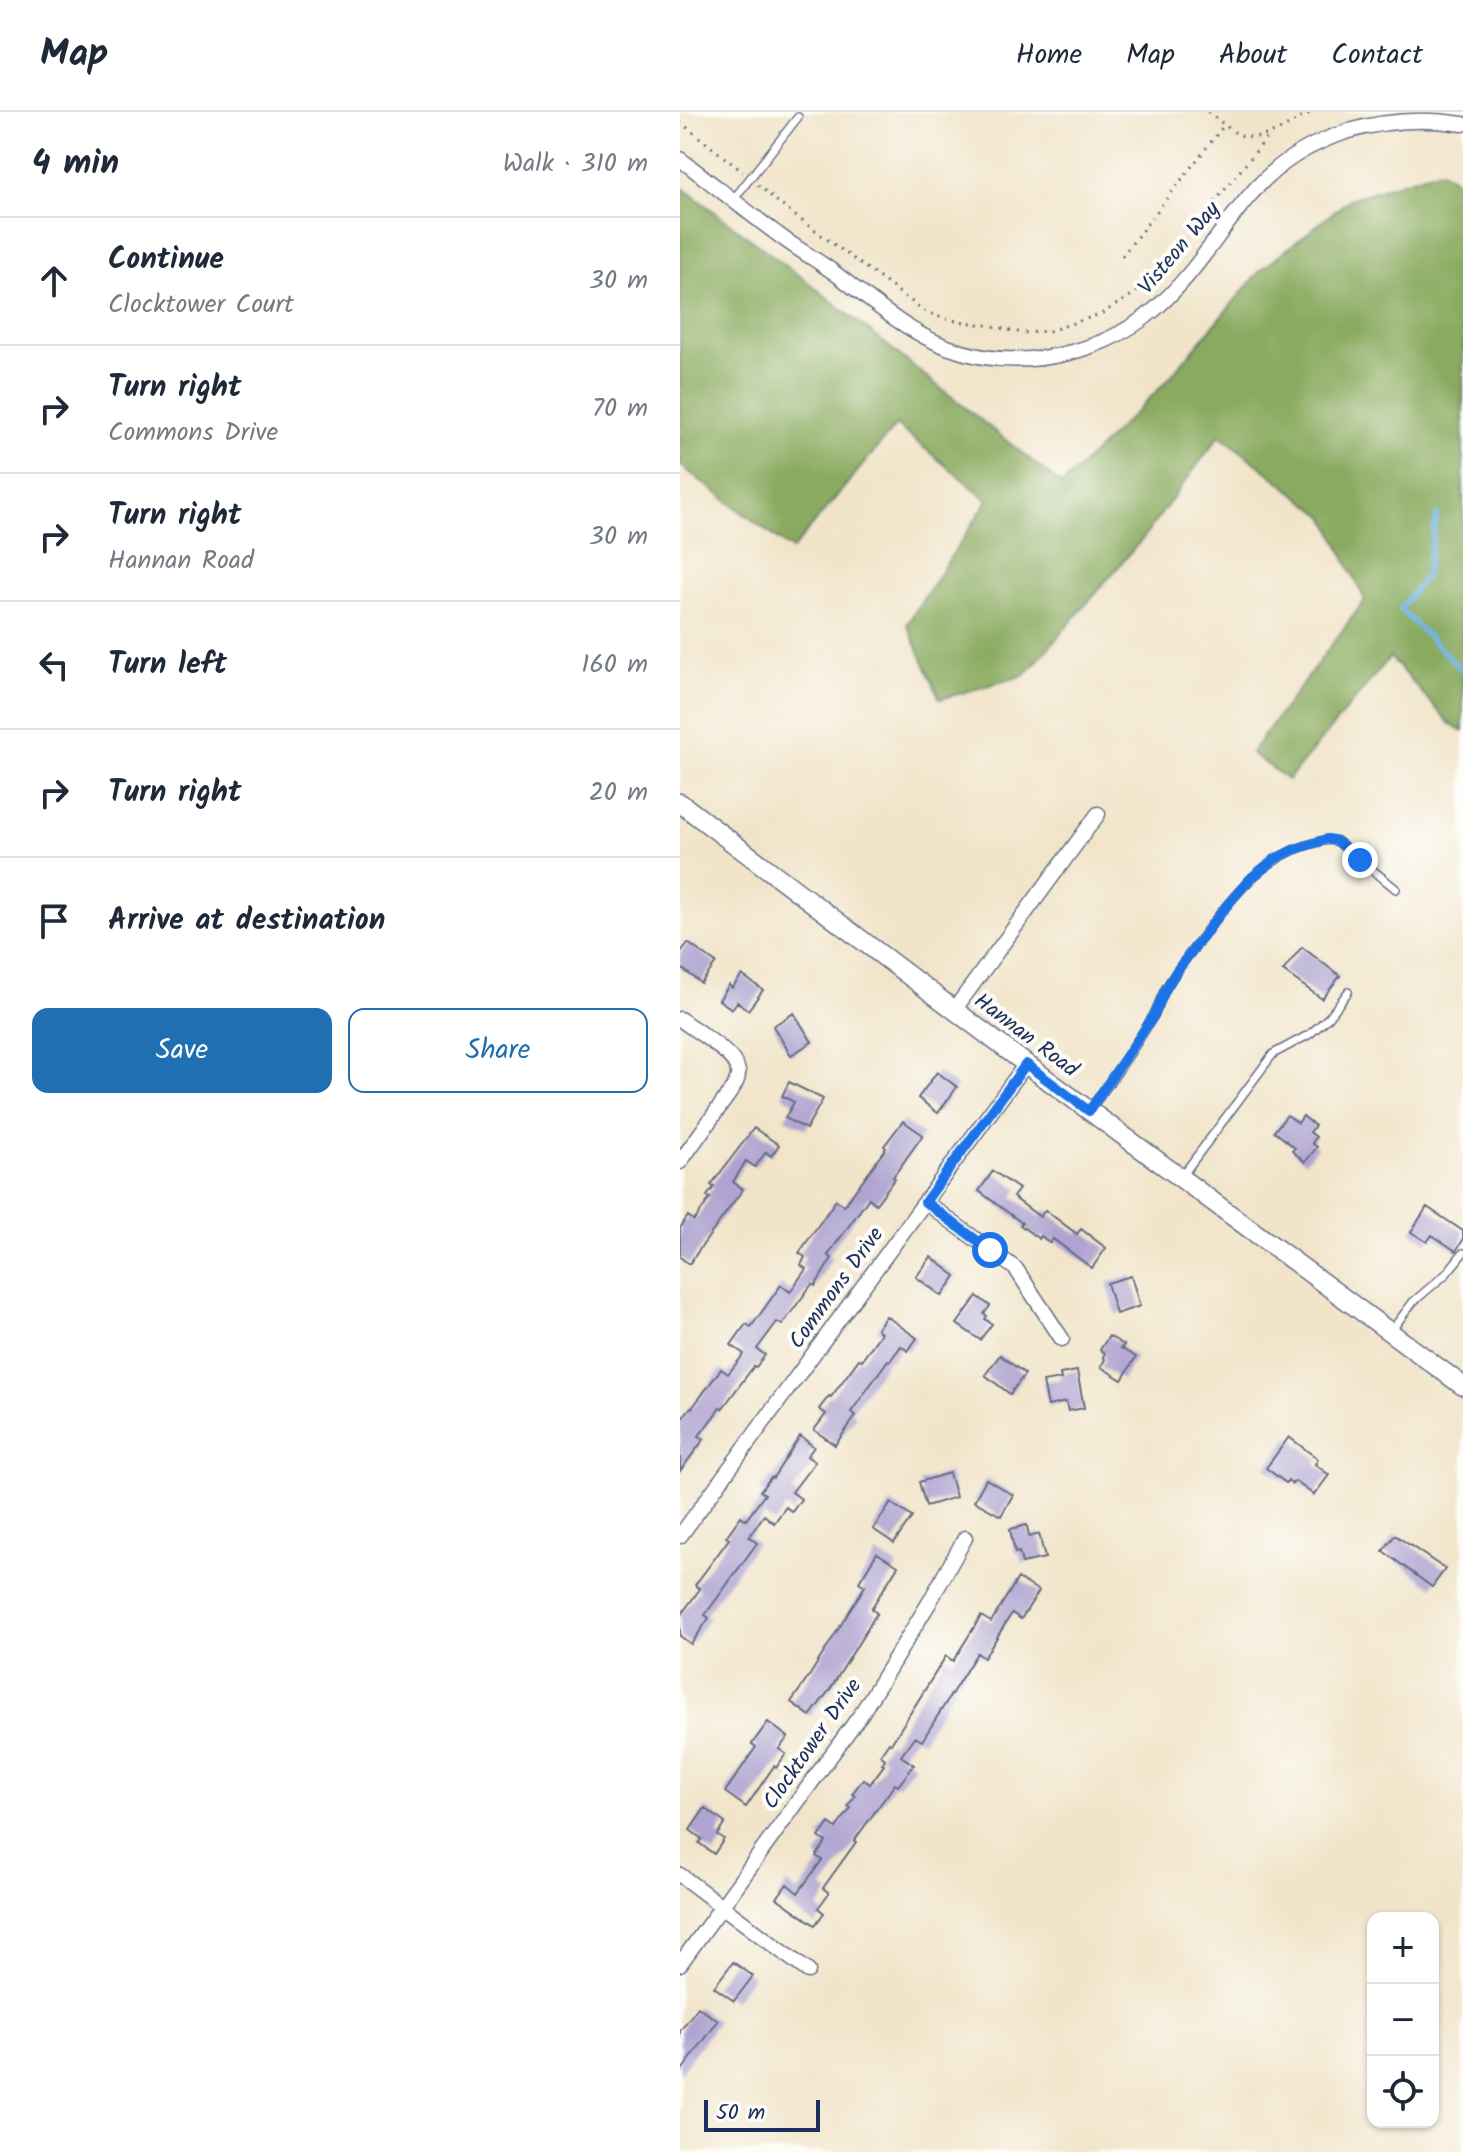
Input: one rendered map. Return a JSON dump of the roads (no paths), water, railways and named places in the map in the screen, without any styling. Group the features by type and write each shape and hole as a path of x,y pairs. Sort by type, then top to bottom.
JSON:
{"street":[{"name":"Visteon Way","path":"680,159 777,234 916,333 963,352 1000,359 1036,358 1073,352 1098,343 1151,312 1176,288 1261,182 1303,150 1345,130 1387,120 1429,119 1463,124"},
{"name":"Hannan Road","path":"680,803 1089,1111 1463,1386"},
{"path":"954,1010 1098,814"},
{"path":"680,1019 727,1054 738,1071 731,1091 680,1162"},
{"name":"Commons Drive","path":"680,1536 1026,1064"},
{"path":"925,1202 1016,1269 1062,1339"},
{"name":"Clocktower Drive","path":"680,1964 861,1714 965,1538"},
{"path":"680,1875 808,1971"}],"lane":[{"path":"733,200 798,117"},
{"path":"1089,1111 1155,1014 1176,972 1227,905 1251,878 1275,859 1327,839 1337,841 1396,889"},
{"path":"1180,1178 1273,1054 1310,1034 1329,1017 1348,992"},
{"path":"1390,1332 1413,1302 1446,1274 1463,1253"}],"waterway":[{"path":"1437,515 1426,575 1400,609 1463,671"}]}
